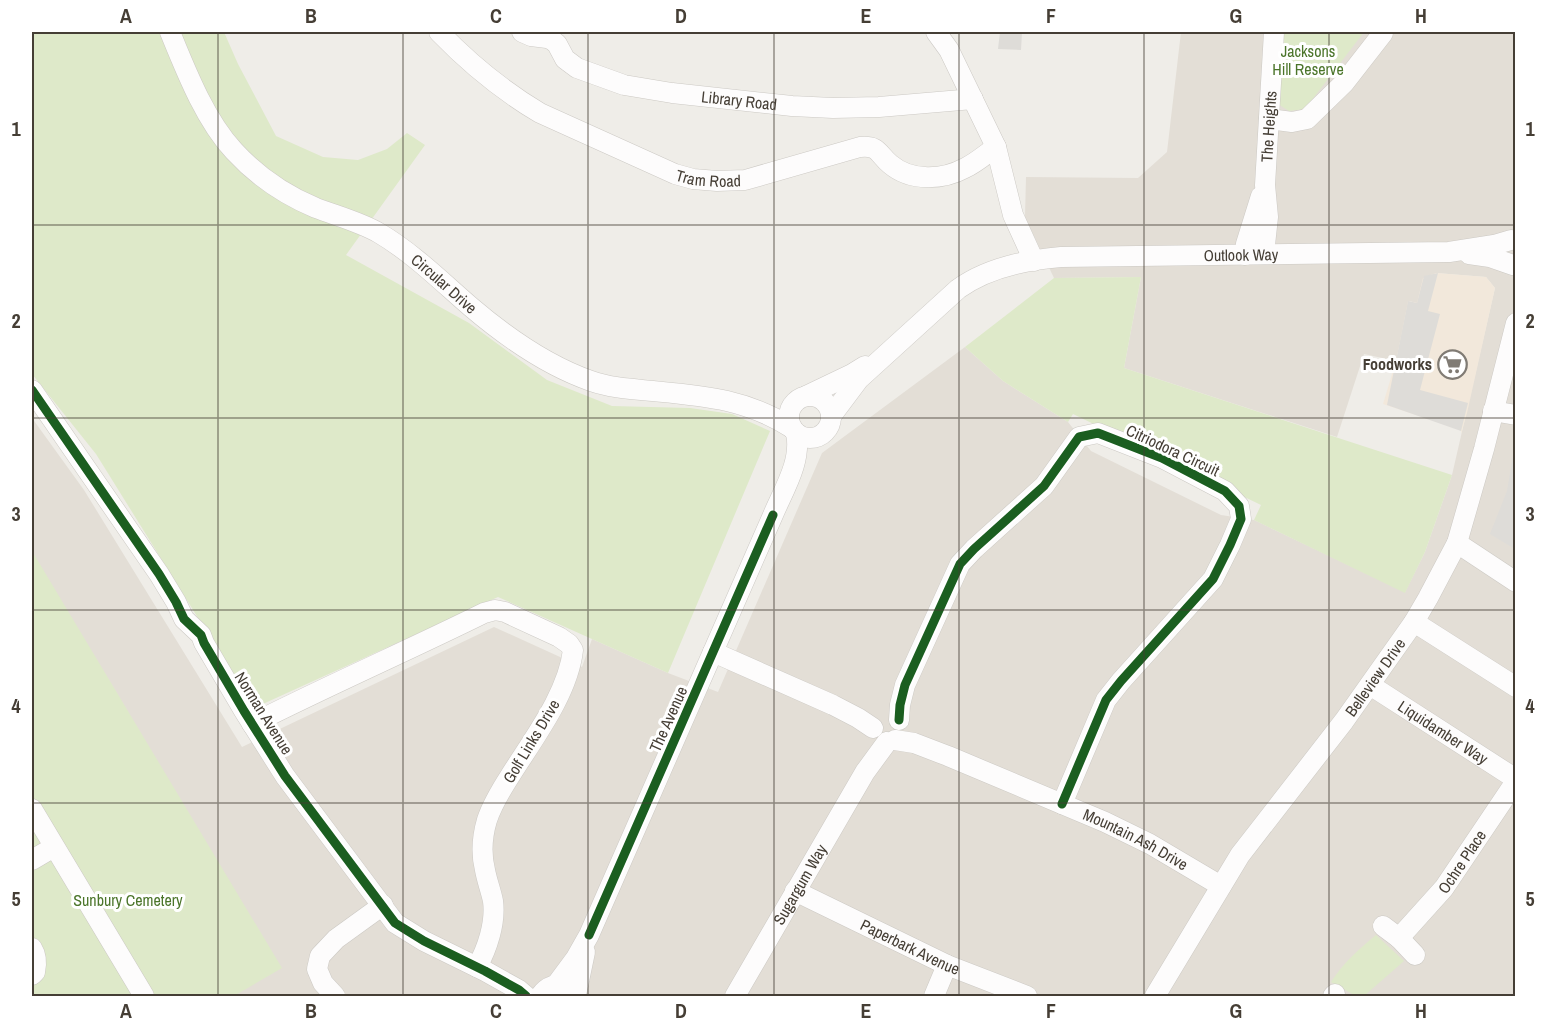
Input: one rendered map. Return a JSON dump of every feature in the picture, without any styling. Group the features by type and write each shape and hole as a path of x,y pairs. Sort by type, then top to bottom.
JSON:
{"street":[{"name":"Circular Drive","path":"170,32 192,84 216,127 233,150 258,175 303,202 380,233 413,257 489,322 528,349 571,374 597,383 615,388 731,401 775,417 794,431"},
{"name":"Tram Road","path":"440,32 476,67 520,101 540,113 675,174 693,179 724,182 745,180 868,146 880,152 901,172 915,177 930,178 950,175 966,168 996,147"},
{"name":"Library Road","path":"522,32 552,40 565,58 577,68 624,84 672,93 740,102 833,108 879,107 973,99"},
{"path":"936,32 949,50 996,147 1013,215 1034,261"},
{"name":"The Heights","path":"1255,255 1268,217 1264,185 1275,32"},
{"path":"1269,119 1292,122 1307,119 1344,83 1383,33"},
{"path":"1513,238 1508,247 1508,255 1515,268"},
{"name":"Outlook Way","path":"1449,252 1494,245 1513,238"},
{"name":"Outlook Way","path":"832,415 859,379 944,303 1034,261 1060,257 1449,252 1490,257 1515,268"},
{"name":"Belleview Drive","path":"1157,993 1240,855 1344,721 1414,622 1456,543 1494,411 1514,327 1515,307"},
{"name":"Outlook Way","path":"806,396 852,374 893,348"},
{"name":"Norman Avenue","path":"32,390 159,574 184,618 201,635 285,776 395,923 424,941 519,990 526,996"},
{"path":"813,395 826,402 832,415 829,428 819,436 807,438 794,431 789,422 790,408 800,398 813,395"},
{"path":"1494,411 1515,415"},
{"name":"The Avenue","path":"576,996 590,935 795,463 798,444 794,431"},
{"name":"Citriodora Circuit","path":"887,728 894,702 905,685 960,564 1044,486 1078,436 1098,433 1162,458 1225,491 1239,506 1241,519 1213,579 1106,700 1062,804"},
{"name":"The Avenue","path":"773,515 810,447 819,436"},
{"path":"1456,543 1515,582"},
{"name":"Golf Links Drive","path":"252,724 300,699 484,613 495,610 505,612 569,644 573,650 572,662 554,705 503,787 486,821 482,857 493,903 493,915 481,969"},
{"path":"1414,622 1515,687"},
{"name":"Mountain Ash Drive","path":"713,652 858,718 887,728 914,744 1105,822 1150,844 1221,886"},
{"name":"Liquidamber Way","path":"1370,685 1515,780"},
{"name":"Sugargum Way","path":"735,996 865,772 887,728"},
{"name":"Ochre Place","path":"1399,938 1444,888 1515,780"},
{"path":"32,809 144,996"},
{"path":"32,861 54,847"},
{"name":"Paperbark Avenue","path":"795,891 947,965 1027,996"},
{"path":"335,996 323,983 317,969 320,956 336,939 382,905"},
{"path":"1383,926 1399,938 1415,955"},
{"name":"The Avenue","path":"548,990 576,958 590,935"},
{"path":"32,948 37,965 32,975"},
{"path":"933,996 947,965"},
{"name":"Norman Avenue","path":"481,969 548,990 564,986 571,989 576,996"}],"shaded area":[{"path":"1000,32 1022,32 1021,50 998,49"},
{"path":"1181,32 1515,32 1515,996 32,996 32,418 84,490 242,747 494,627 582,667 592,639 668,673 718,692 822,453 965,347 1003,381 1068,422 1091,451 1221,515 1254,520 1405,592 1425,552 1452,475 1495,288 1486,277 1436,273 1417,303 1409,301 1396,361 1364,354 1337,437 1124,368 1141,277 1054,278 1025,217 1026,177 1138,178 1167,152"},
{"path":"1436,273 1486,277 1495,288 1461,434 1461,430 1383,404 1396,361 1408,301 1417,303 1423,278"},
{"path":"1438,273 1428,311 1440,314 1420,390 1468,403 1461,431 1387,405 1408,301 1417,303 1424,276"},
{"path":"1515,443 1515,549 1490,534 1507,491"}],"green space":[{"path":"32,32 224,32 276,136 323,157 358,160 387,149 407,133 425,145 346,255 469,323 547,380 612,406 690,408 732,414 770,431 668,673 498,597 254,708 96,454 32,374"},
{"name":"Jacksons Hill Reserve","path":"1282,32 1364,32 1305,109 1289,111 1278,104"},
{"path":"1141,277 1124,368 1452,475 1425,552 1405,593 1254,520 1261,505 1073,414 1068,422 1003,381 965,347 1054,278"},
{"name":"Sunbury Cemetery","path":"32,551 282,968 234,996 32,996"},
{"path":"1376,935 1404,961 1364,996 1356,996 1331,982 1351,957"}],"cycle path":[{"path":"32,390 159,574 184,619 201,635 244,711 285,776 395,923 424,941 485,971 526,996"},
{"path":"899,720 905,685 960,564 1044,486 1079,437 1098,433 1162,458 1225,491 1239,506 1241,519 1213,579 1106,700 1062,804"},
{"path":"589,935 773,515"}],"place":[{"name":"Foodworks","path":"1453,364"}]}
